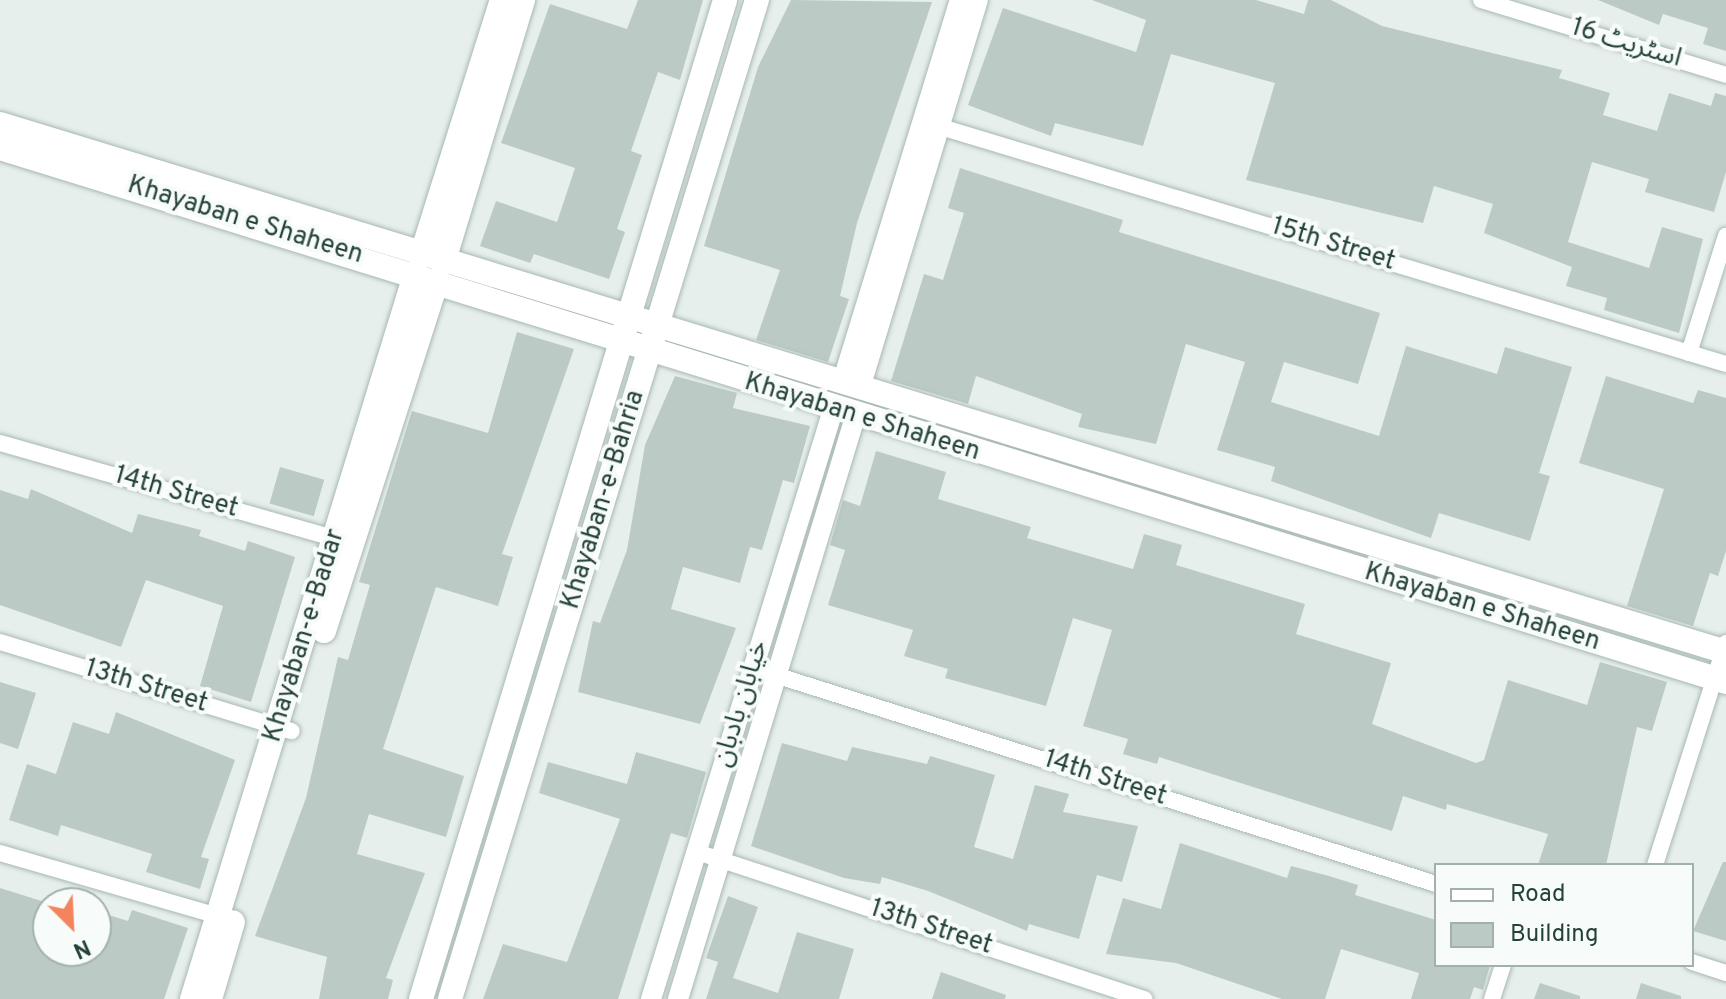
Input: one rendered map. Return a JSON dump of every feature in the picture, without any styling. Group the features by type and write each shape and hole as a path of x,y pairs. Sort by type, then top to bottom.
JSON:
{"main road":[{"name":"Khayaban-e-Badar","path":"192,999 225,918 430,264 502,0"},
{"name":"Khayaban-e-Badar","path":"430,264 523,0"},
{"name":"Khayaban-e-Bahria","path":"421,999 619,340 725,0"},
{"name":"Khayaban-e-Bahria","path":"450,999 660,324 757,0"},
{"name":"Khayaban e Shaheen","path":"0,124 270,216 430,264 628,314 851,385 1725,649"},
{"name":"Khayaban e Shaheen","path":"0,148 270,216"},
{"name":"Khayaban e Shaheen","path":"430,264 650,351 1722,681"},
{"name":"Khayaban-e-Badar","path":"210,999 225,918"}],"street":[{"path":"931,124 960,0"},
{"path":"851,385 931,124 978,0"},
{"name":"اسٹریٹ 16","path":"1481,0 1726,75"},
{"name":"15th Street","path":"931,124 1726,364"},
{"path":"1689,353 1726,236"},
{"name":"خیابان بادبان","path":"651,999 753,668 844,413"},
{"name":"خیابان بادبان","path":"678,999 775,674 844,413"},
{"name":"14th Street","path":"0,443 344,540"},
{"name":"13th Street","path":"0,642 285,729"},
{"path":"1656,863 1722,681 1725,649"},
{"name":"14th Street","path":"753,668 1434,883"},
{"name":"13th Street","path":"697,852 1144,999"},
{"path":"0,853 225,918"},
{"path":"1694,963 1726,973"},
{"path":"1492,999 1502,967"}],"building":[{"path":"638,0 703,0 680,80 658,72 631,151 642,155 617,229 625,232 609,279 534,254 530,263 480,246 496,201 557,222 575,168 501,143 550,4 627,29"},
{"path":"791,0 932,2 857,223 840,296 849,299 828,362 756,340 780,270 704,246 758,67"},
{"path":"1092,0 1256,0 1304,14 1308,0 1331,0 1382,26 1562,70 1559,78 1610,93 1603,115 1657,131 1669,93 1711,106 1715,93 1726,96 1726,172 1714,212 1645,192 1649,179 1592,162 1568,242 1649,268 1662,227 1703,239 1679,333 1604,310 1607,298 1566,286 1572,267 1484,233 1493,204 1434,186 1423,223 1246,180 1275,83 1171,54 1143,146 1055,123 1051,136 968,105 1003,8 1136,52 1146,20"},
{"path":"1598,0 1726,0 1726,51 1703,44 1708,28 1663,14 1659,25"},
{"path":"960,168 1123,220 1119,232 1380,313 1358,384 1284,362 1271,402 1379,436 1406,346 1497,374 1505,347 1572,367 1539,473 1550,476 1530,541 1439,513 1431,538 1271,481 1275,467 1217,450 1245,362 1186,344 1156,444 1078,427 1082,414 976,376 968,404 891,381 924,274 943,280 964,213 948,208"},
{"path":"517,332 574,349 502,554 513,557 498,606 436,587 383,749 464,776 446,837 369,814 357,854 425,873 386,978 393,980 388,999 319,999 327,957 255,936 306,798 338,657 348,660 370,585 359,582 412,411 488,433"},
{"path":"675,376 737,393 733,408 810,426 794,483 783,480 762,550 750,547 740,583 683,567 671,609 736,628 700,724 578,692 593,621 600,623 627,550 645,445"},
{"path":"1606,376 1693,403 1698,390 1726,398 1726,551 1718,576 1710,573 1693,626 1627,606 1664,489 1579,463"},
{"path":"876,451 946,472 938,499 1031,527 1027,538 1133,569 1144,534 1182,545 1176,565 1305,604 1296,634 1391,663 1372,724 1476,763 1484,760 1508,680 1587,705 1600,662 1667,682 1652,731 1637,727 1606,863 1539,863 1548,834 1447,804 1446,810 1403,796 1392,831 1159,757 1157,764 1123,754 1128,739 1083,726 1112,630 1073,618 1046,706 945,678 948,669 904,656 913,630 828,605 845,550 830,545 843,500 860,506"},
{"path":"280,467 324,480 314,516 270,504"},
{"path":"31,489 132,533 138,514 201,530 199,536 245,551 248,541 295,557 251,702 200,686 223,606 146,580 121,647 0,605 0,490 28,499"},
{"path":"0,682 36,693 18,749 0,743"},
{"path":"116,712 235,760 201,857 209,859 200,889 146,872 152,854 61,825 58,836 9,820 27,764 56,774 73,722 109,734"},
{"path":"782,743 847,761 852,747 927,764 930,756 995,775 974,847 1013,859 1035,785 1069,794 1063,812 1138,826 1122,882 1097,875 1079,939 1029,924 1027,931 928,891 882,877 880,884 844,878 751,846"},
{"path":"636,752 706,772 687,838 671,833 618,999 483,999 503,944 567,962 620,819 539,793 548,762 627,784"},
{"path":"1180,843 1287,878 1291,866 1358,885 1355,895 1434,919 1434,967 1489,967 1483,990 1474,987 1470,999 1411,999 1419,973 1341,949 1325,999 1282,999 1176,963 1106,954 1123,898 1161,909"},
{"path":"1723,862 1726,862 1726,941 1694,931"},
{"path":"0,888 32,898 32,967 112,967 112,916 128,921 132,910 188,928 164,999 0,999"},
{"path":"728,896 758,907 733,978 778,993 797,932 854,949 839,999 706,999 718,962 706,958"},
{"path":"941,972 1006,995 1005,999 932,999"},
{"path":"1540,983 1580,996 1580,999 1534,999"},
{"path":"1641,983 1681,996 1681,999 1636,999"}]}
